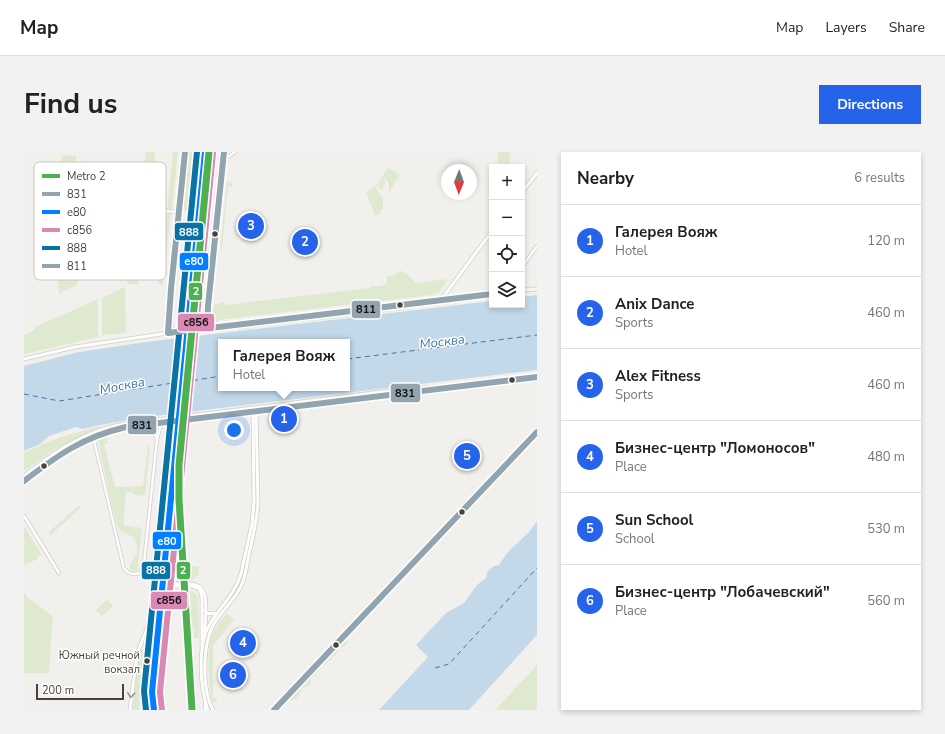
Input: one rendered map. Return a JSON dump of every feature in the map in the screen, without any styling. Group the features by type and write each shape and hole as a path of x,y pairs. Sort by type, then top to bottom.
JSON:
{"main road":[{"path":"185,152 168,333 489,294"},
{"path":"144,710 199,152"},
{"path":"150,710 205,152"},
{"path":"207,328 224,152"},
{"path":"525,290 537,289"},
{"path":"169,321 172,329 179,332"},
{"path":"24,481 59,454 73,446 93,436 119,428 414,388 458,387 537,377"},
{"path":"24,476 71,443 105,428 141,422 254,409"}],"street":[{"path":"223,157 228,157 235,152"},
{"path":"525,188 537,173"},
{"path":"166,210 179,212"},
{"path":"441,300 489,235"},
{"path":"525,263 537,246"},
{"path":"447,291 447,300"},
{"path":"24,359 76,347 168,333"},
{"path":"202,650 207,627 234,591 240,577 253,516 254,409"},
{"path":"208,710 206,677 207,642 213,625 241,585 256,524 258,503 254,409"},
{"path":"93,436 124,569 135,575 140,573 144,563 157,440 162,422"},
{"path":"146,424 152,428 157,440"},
{"path":"274,710 537,432"},
{"path":"24,516 59,573"},
{"path":"130,710 137,654 149,623 153,586 159,565"},
{"path":"163,574 166,580 171,584 195,584 200,587 204,594 207,627"},
{"path":"160,599 171,587 195,587 200,591 202,597 202,677 207,698 213,710"},
{"path":"205,609 207,613 210,614 215,614 218,611"},
{"path":"202,622 207,627"},
{"path":"207,627 213,625"},
{"path":"204,638 206,653"},
{"path":"152,692 154,710"},
{"path":"205,710 207,698"}],"green space":[{"path":"146,152 155,152 154,162 145,162"},
{"path":"173,152 178,152 172,209 167,209"},
{"path":"188,152 195,152 190,211 182,210"},
{"path":"498,152 510,152 509,164 498,163"},
{"path":"62,155 76,156 76,162 61,162"},
{"path":"388,168 400,175 389,193 389,184 384,178 382,179 386,181 382,190 378,188 381,179 376,188 383,198 383,207 379,215 375,215 366,192 376,185"},
{"path":"227,181 232,183 233,187 228,187 222,250 220,250"},
{"path":"166,213 171,213 166,258"},
{"path":"400,270 416,283 448,280 438,293 433,295 218,320 218,322 213,317 214,305 224,302 225,305 370,288 371,286 375,287 387,283 387,276 395,275"},
{"path":"58,280 77,280 78,284 59,294"},
{"path":"126,280 139,280 138,285 129,284"},
{"path":"158,280 164,280 163,285 158,284"},
{"path":"125,287 126,333 102,335 102,298"},
{"path":"98,299 98,337 24,354 24,335 35,330 35,327"},
{"path":"413,309 236,330 236,328"},
{"path":"103,425 54,450 24,471 24,453 53,440"},
{"path":"107,438 108,443 104,444 115,487 143,486 148,446 150,446 145,495 138,496 132,492 126,492 124,525 142,528 137,570 135,572 130,570 130,564 137,553 137,544 133,537 119,530 113,511 98,440"},
{"path":"79,505 80,508 50,536 49,532"},
{"path":"24,526 42,555 37,557 38,559 24,565"},
{"path":"187,566 199,566 199,574 195,578 186,581"},
{"path":"175,591 183,591 183,601 168,601 169,595"},
{"path":"189,591 194,592 198,597 199,638 194,638 193,626 191,626"},
{"path":"24,592 26,596 53,616 49,673 24,673"},
{"path":"107,600 113,606 102,616 96,610"},
{"path":"226,614 234,620 213,646 213,679 215,684 213,684 213,698 217,698 217,700 213,703 209,680 210,644 215,628"},
{"path":"345,638 347,644 340,647 334,656 311,678 311,685 302,688 296,698 289,700 289,696 301,682 324,660 341,639"},
{"path":"141,649 145,650 139,710 133,710 138,658"},
{"path":"537,665 537,710 495,710"}],"water":[{"name":"Москва","path":"537,295 537,370 138,418 83,429 76,427 49,436 40,444 24,451 24,366 79,352 146,342 489,301 489,308 525,308 525,297"},
{"path":"537,521 537,635 469,710 379,710 428,657 416,645 446,613 464,603 477,585 486,578 487,572 494,566 499,565 507,553 529,532"}],"pier":[{"path":"196,334 188,415 168,417 177,337"}],"ferry route":[{"path":"350,359 537,335"},
{"path":"184,382 218,376"},
{"path":"24,394 59,401 173,383"},
{"path":"435,668 449,664 537,568"}],"metro line":[{"name":"2","path":"192,710 179,499 179,465 209,152"}],"transit line":[{"name":"811","path":"185,152 168,333 489,294"},
{"name":"888","path":"146,710 144,691 197,152"},
{"name":"е80","path":"154,710 152,692 205,152"},
{"name":"811","path":"207,328 224,152"},
{"name":"с856","path":"162,710 160,692 213,153"},
{"name":"831","path":"24,481 48,463 72,448 97,436 126,427 537,377"},
{"name":"831","path":"274,710 537,432"}],"place":[{"name":"Alex Fitness","path":"251,226"},
{"name":"Anix Dance","path":"305,242"},
{"name":"Галерея Вояж","path":"284,419"},
{"name":"Sun School","path":"467,456"},
{"name":"Бизнес-центр \"Ломоносов\"","path":"243,643"},
{"name":"Южный речной вокзал","path":"147,661"},
{"name":"Бизнес-центр \"Лобачевский\"","path":"233,675"}]}
